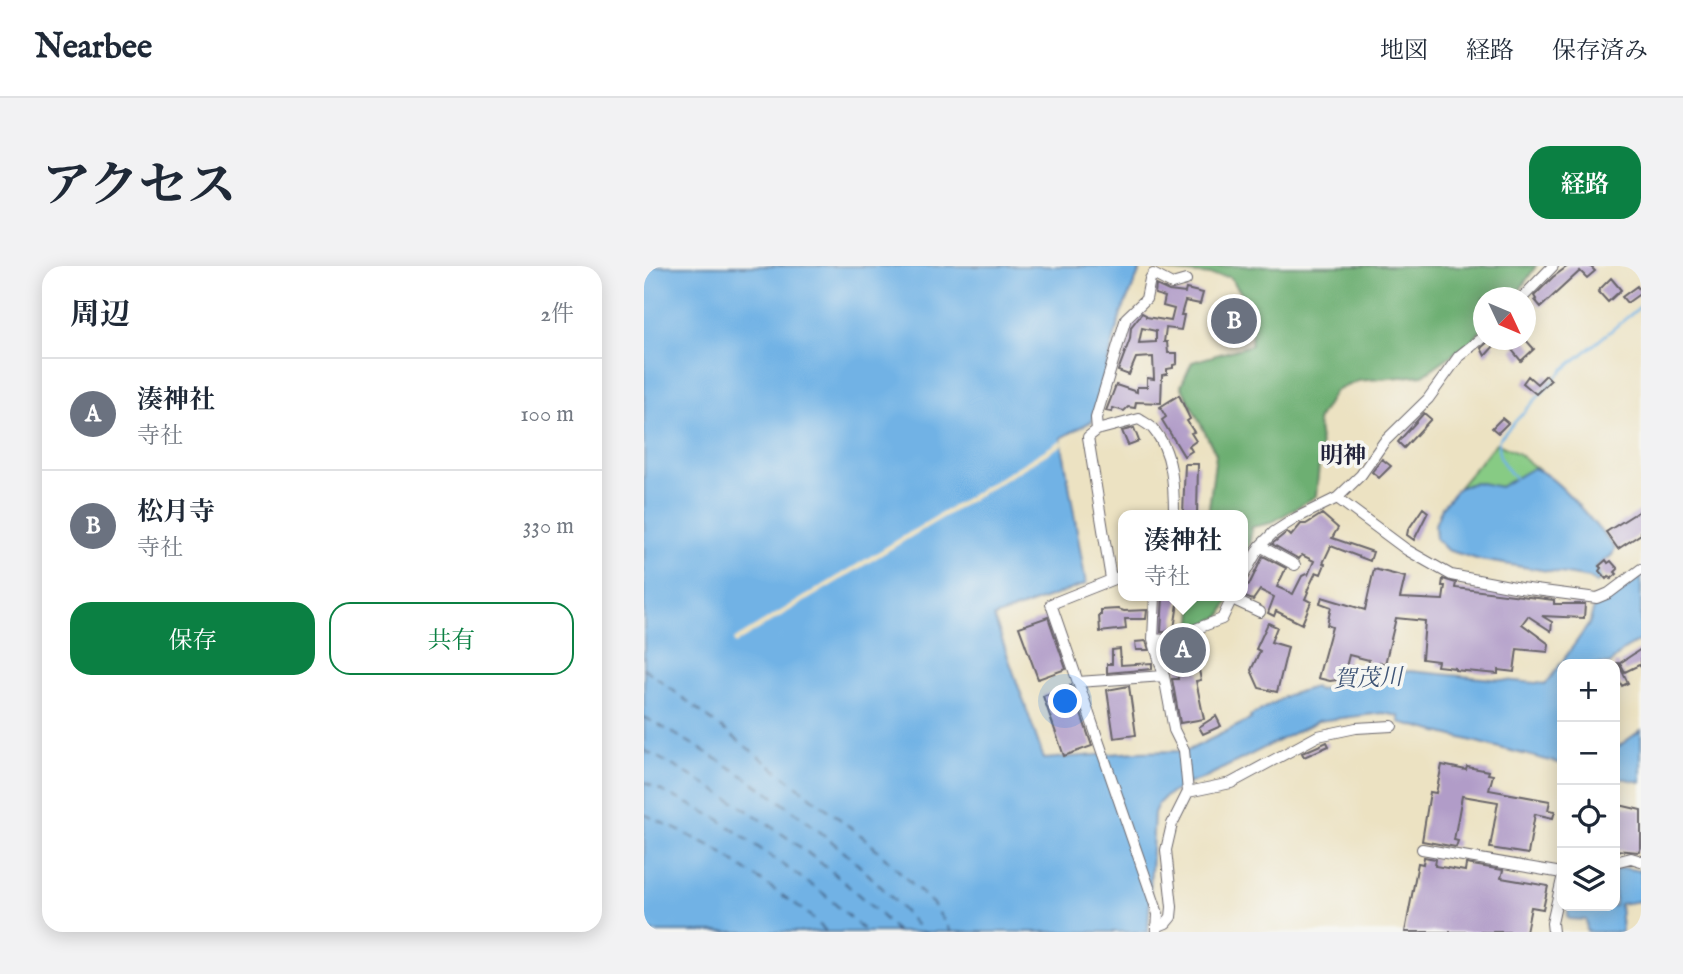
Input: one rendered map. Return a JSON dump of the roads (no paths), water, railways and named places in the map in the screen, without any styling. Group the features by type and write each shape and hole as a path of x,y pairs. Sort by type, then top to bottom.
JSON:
{"street":[{"path":"1533,287 1553,266"},
{"path":"1097,430 1096,418 1126,318 1146,299 1153,274 1172,284 1185,280"},
{"path":"1248,567 1260,546 1274,532 1337,498 1361,475 1384,442 1428,400 1460,356 1473,345"},
{"path":"1111,579 1088,437 1097,430 1139,419 1153,428 1166,451 1174,486 1174,510"},
{"path":"1337,498 1424,561 1465,580 1597,598 1609,593 1641,569"},
{"path":"1260,546 1295,565"},
{"path":"1118,577 1051,604 1153,899 1157,914 1156,929"},
{"path":"1155,601 1153,639 1164,676 1174,730 1184,750 1187,789 1172,824 1166,850 1171,917 1156,929"},
{"path":"1153,639 1166,640 1222,619 1230,601"},
{"path":"1240,601 1261,612"},
{"path":"1079,682 1164,676"},
{"path":"1187,789 1231,783 1318,736 1356,728 1392,726"},
{"path":"1422,849 1557,872"},
{"path":"1620,861 1631,858 1641,861"},
{"path":"1553,932 1552,923 1557,901"}],"water":[{"path":"644,266 1142,266 1121,313 1092,421 1061,438 1086,584 994,617 1044,759 1187,751 1251,719 1250,716 1288,695 1314,687 1318,690 1409,671 1546,684 1557,669 1557,763 1399,722 1399,716 1383,713 1318,721 1204,778 1184,785 1165,797 1154,813 1148,932 644,932"},
{"path":"1533,468 1565,491 1615,548 1612,555 1596,567 1601,580 1596,583 1590,578 1480,560 1447,550 1436,539 1435,525 1442,507 1458,488 1476,482 1500,487"},
{"path":"1641,576 1641,640 1622,651 1615,659 1564,659 1589,624 1595,604 1606,603"},
{"path":"1641,730 1641,782 1620,778 1620,745"},
{"path":"1620,869 1641,871 1641,901 1620,904"},
{"path":"1620,904 1622,932 1587,932 1586,920 1567,917 1568,911 1620,911"}],"waterway":[{"path":"1516,479 1500,456 1499,439 1563,370 1641,306"}],"place":[{"name":"松月寺","path":"1234,321"},
{"name":"湊神社","path":"1183,650"}],"district":[{"name":"明神","path":"1343,456"}],"water label":[{"name":"賀茂川","path":"1368,679"}]}
